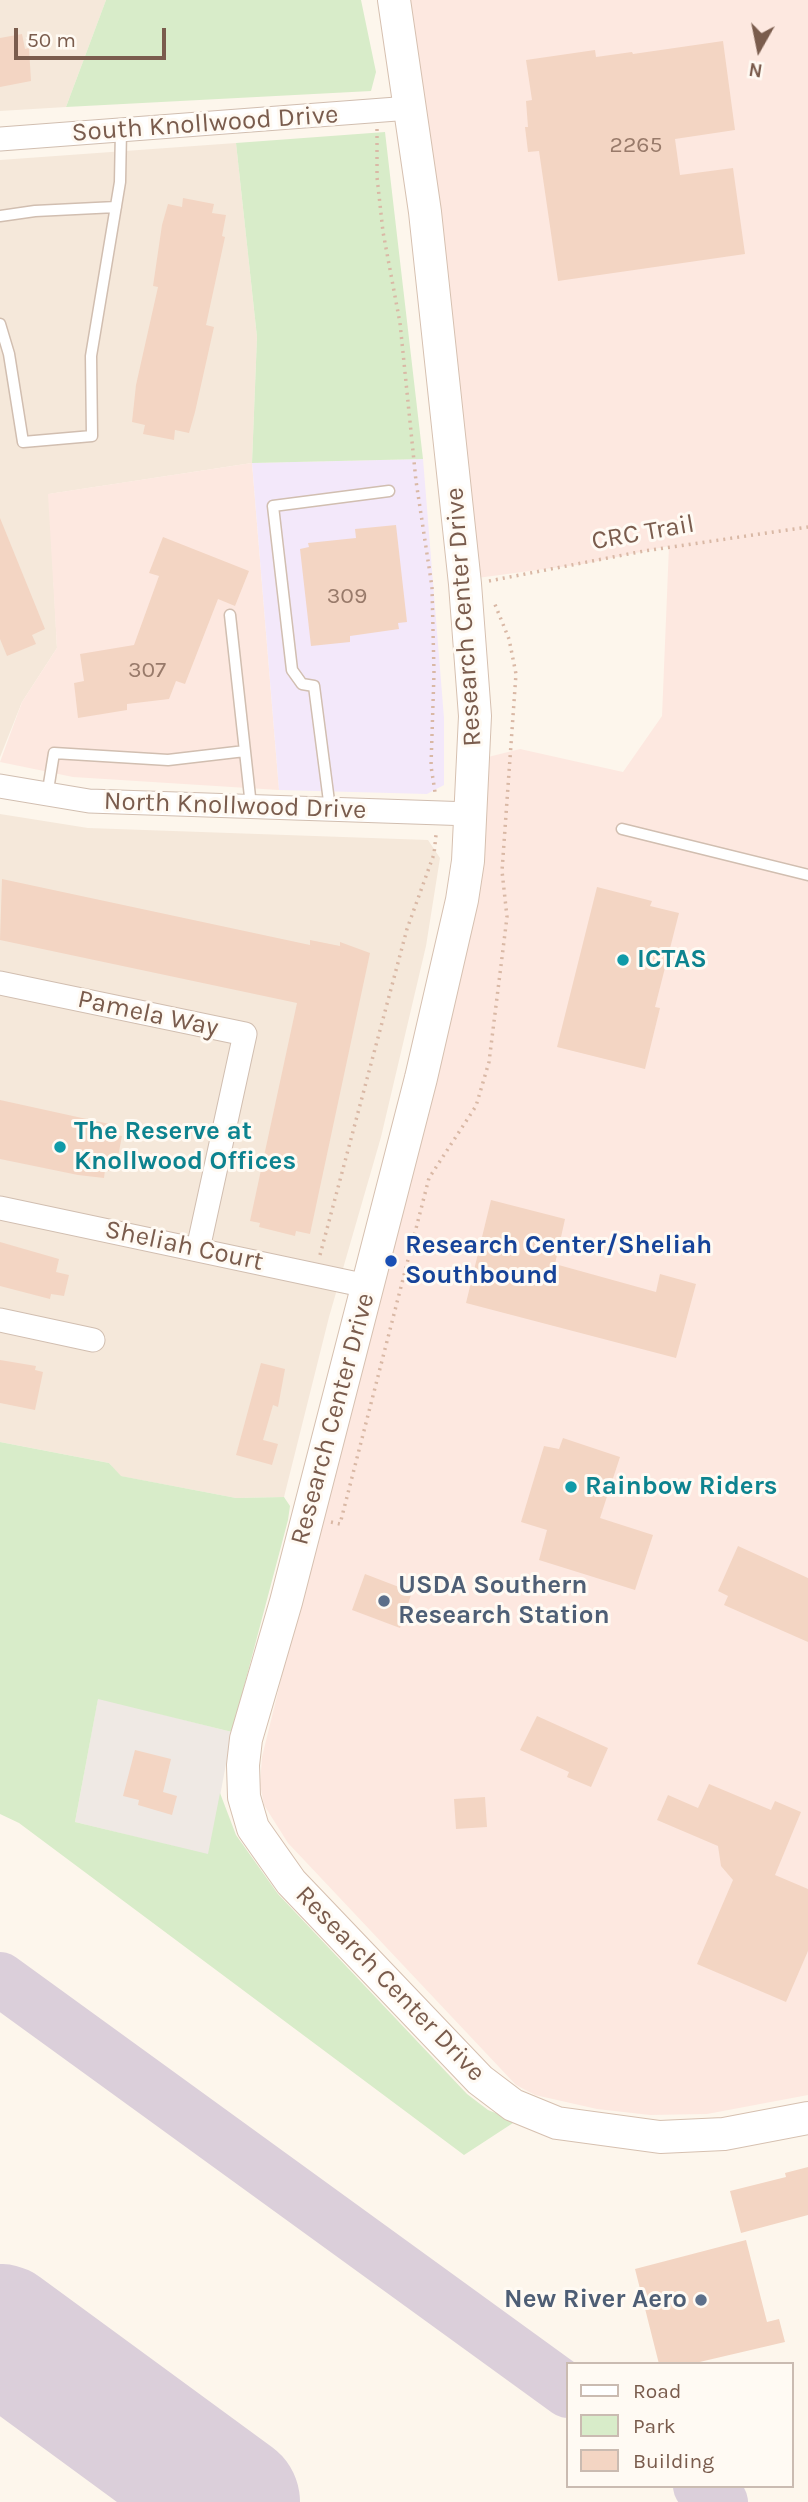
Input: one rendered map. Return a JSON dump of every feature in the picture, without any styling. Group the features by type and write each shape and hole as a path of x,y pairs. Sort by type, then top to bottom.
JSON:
{"main road":[{"name":"Research Center Drive","path":"394,0 426,225 466,598 474,716 471,814 462,900 445,979 286,1602 246,1739 243,1765 244,1797 253,1828 291,1882 480,2080 523,2110 569,2126 660,2137 724,2134 808,2118"}],"street":[{"name":"South Knollwood Drive","path":"0,139 410,108"},
{"name":"North Knollwood Drive","path":"0,786 47,796 109,802 471,814"},
{"name":"Pamela Way","path":"0,983 246,1034 198,1249"},
{"name":"Sheliah Court","path":"0,1208 368,1286"},
{"path":"0,1320 93,1340"}],"lane":[{"path":"0,324 9,354 23,442 92,436 91,356 116,207 121,130"},
{"path":"0,216 35,211 116,207"},
{"path":"330,809 314,686 297,680 292,670 273,506 389,491"},
{"path":"229,615 251,806"},
{"path":"47,796 54,753 168,760 245,751"},
{"path":"622,829 808,875"}],"path":[{"path":"377,130 381,223 401,334 415,481 432,587 434,673 430,766 435,793"},
{"name":"CRC Trail","path":"485,582 644,551 808,527"},
{"path":"340,1524 429,1178 476,1106 489,1062 507,917 502,871 516,674 510,657"},
{"path":"318,1262 407,929 434,854 436,836"}],"shaded area":[{"path":"0,0 106,0 66,107 0,111"},
{"path":"407,0 808,0 808,2095 707,2114 650,2115 597,2109 535,2095 516,2085 288,1843 264,1805 260,1784 262,1757 388,1243 488,757 520,749 623,772 662,716 669,546 583,564 477,578"},
{"path":"236,143 257,337 252,463 49,494 57,648 22,702 0,757 0,160"},
{"path":"423,459 444,718 444,785 427,794 279,790 252,463"},
{"path":"252,463 279,790 73,777 0,762 22,702 57,648 48,494"},
{"path":"0,814 88,828 428,840 440,858 426,946 381,1137 329,1317 284,1497 236,1498 120,1476 109,1463 0,1442"},
{"path":"98,1698 232,1732 209,1855 75,1822"}],"green space":[{"path":"106,0 361,0 376,72 371,91 66,107"},
{"path":"385,132 423,459 252,463 257,337 236,143"},
{"path":"0,1442 109,1463 121,1476 236,1498 284,1497 290,1506 288,1520 232,1732 98,1699 75,1822 208,1854 220,1793 236,1835 278,1894 467,2094 488,2110 516,2121 464,2155 19,1823 0,1814"}],"building":[{"path":"22,34 25,49 29,48 31,81 0,87 0,38"},
{"path":"723,41 735,130 675,139 680,175 733,168 745,254 558,281 539,151 528,152 526,101 532,100 526,60 595,50 596,57 633,54"},
{"path":"183,198 214,204 212,213 226,215 222,236 225,237 206,325 214,327 195,412 189,433 175,430 174,440 143,434 145,425 132,422 136,385 158,287 153,286 162,225 168,204 182,207"},
{"path":"0,518 45,629 32,635 36,644 7,656 0,639"},
{"path":"396,525 407,622 398,623 399,629 350,636 350,642 311,646 300,549 309,547 308,543 356,538 355,529"},
{"path":"163,537 249,571 235,606 218,599 185,684 176,681 169,699 127,704 127,710 78,718 74,683 84,681 80,654 134,645 159,576 149,573"},
{"path":"2,879 310,945 310,940 340,946 340,942 370,953 310,1234 296,1231 295,1236 259,1227 260,1223 250,1221 297,1003 0,940"},
{"name":"ICTAS","path":"597,887 652,901 650,906 679,913 655,1007 660,1008 645,1069 557,1047"},
{"name":"The Reserve at Knollwood Offices","path":"0,1100 114,1125 112,1134 122,1136 115,1172 105,1170 104,1178 0,1159"},
{"path":"491,1200 565,1219 555,1264 656,1292 660,1274 696,1284 676,1358 466,1303"},
{"path":"0,1242 59,1259 56,1272 69,1275 64,1296 51,1294 50,1299 0,1286"},
{"path":"0,1360 36,1366 35,1370 43,1372 35,1410 0,1403"},
{"path":"261,1363 285,1369 278,1407 273,1405 263,1440 278,1444 272,1465 236,1455"},
{"name":"Rainbow Riders","path":"563,1438 620,1457 600,1518 653,1535 635,1590 539,1560 547,1530 521,1522 544,1446 559,1449"},
{"path":"738,1546 808,1578 808,1642 724,1605 728,1596 718,1591"},
{"path":"365,1574 412,1592 400,1628 352,1610"},
{"path":"537,1716 608,1748 591,1787 567,1777 569,1772 520,1750"},
{"path":"135,1750 171,1759 163,1792 177,1796 172,1815 138,1805 139,1800 123,1796"},
{"path":"709,1784 771,1810 775,1801 801,1812 775,1875 808,1889 808,1951 786,2002 697,1964 733,1880 721,1866 718,1846 657,1820 668,1795 698,1808"},
{"path":"485,1797 487,1827 456,1829 454,1799"},
{"path":"808,2167 808,2215 741,2233 730,2191 786,2177 785,2173"},
{"name":"New River Aero","path":"746,2240 767,2322 779,2319 785,2342 700,2362 658,2362 635,2269"}],"taxiway":[{"path":"0,1979 566,2390"},
{"path":"703,2488 721,2502"}],"runway":[{"path":"0,2332 232,2502"}],"place":[{"name":"ICTAS","path":"623,960"},
{"name":"The Reserve at Knollwood Offices","path":"60,1147"},
{"name":"Research Center/Sheliah Southbound","path":"391,1261"},
{"name":"Rainbow Riders","path":"571,1487"},
{"name":"USDA Southern Research Station","path":"384,1601"},
{"name":"New River Aero","path":"701,2300"}]}
